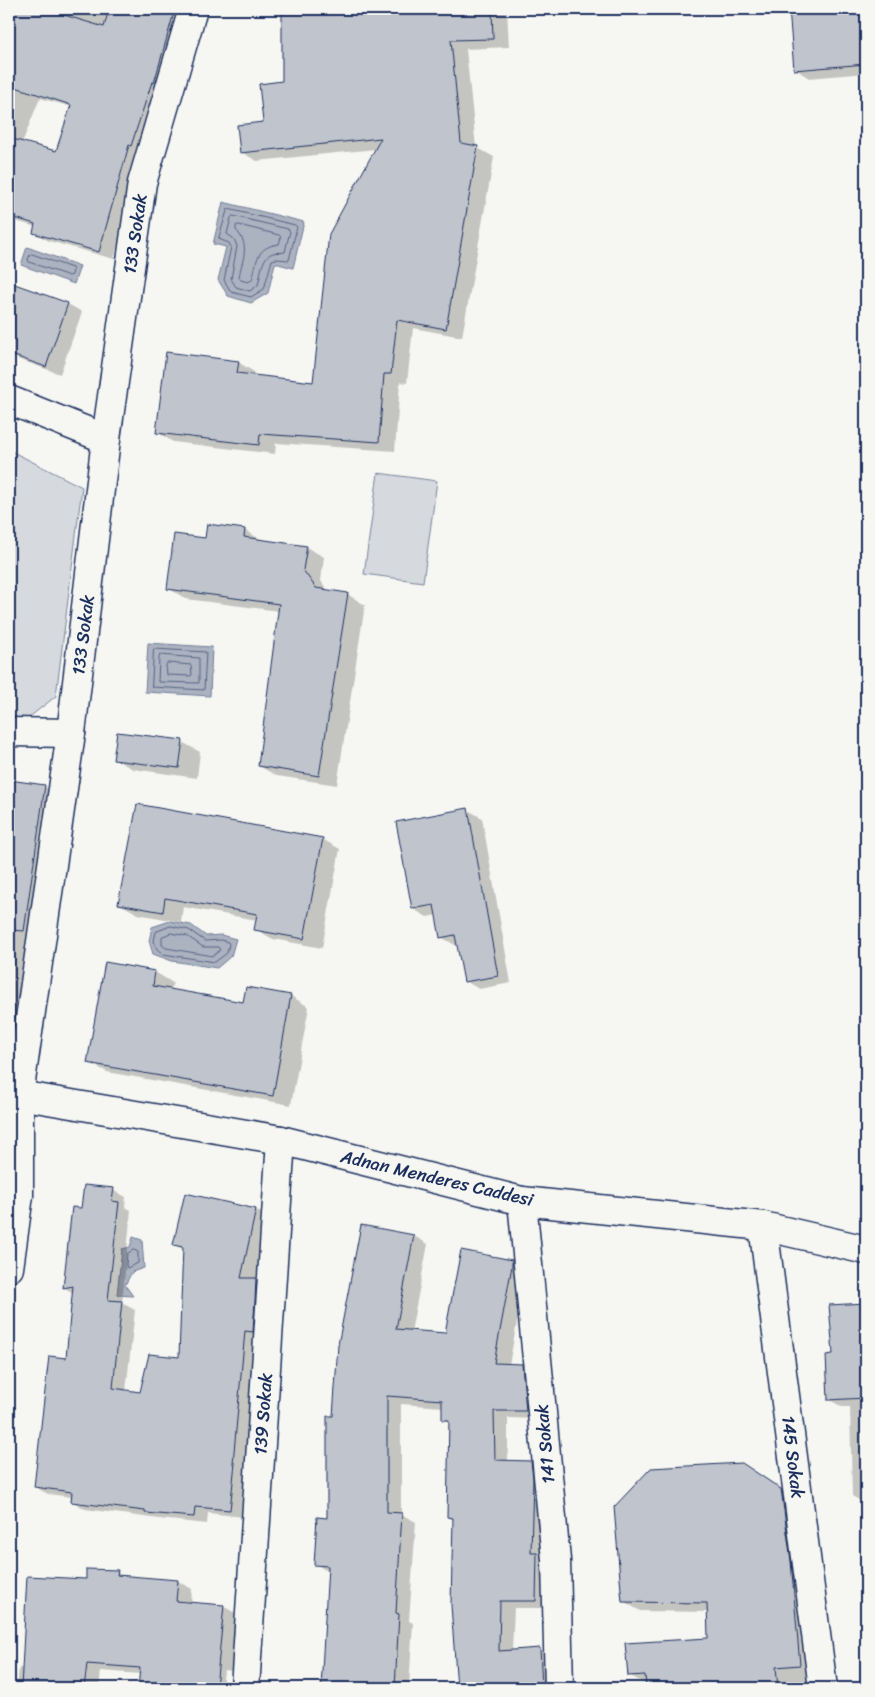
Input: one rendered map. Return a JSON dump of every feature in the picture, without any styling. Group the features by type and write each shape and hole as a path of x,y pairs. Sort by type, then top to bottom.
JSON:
{"street":[{"name":"133 Sokak","path":"9,1268 19,1195 14,1095 71,734 106,439 142,182 192,9"},
{"path":"9,400 106,439"},
{"path":"9,732 71,734"},
{"name":"Adnan Menderes Caddesi","path":"14,1095 281,1140 522,1201 763,1226 866,1250"},
{"name":"139 Sokak","path":"245,1688 281,1140"},
{"name":"141 Sokak","path":"522,1201 556,1560 559,1688"},
{"name":"145 Sokak","path":"763,1226 823,1688"}],"shaded area":[{"path":"9,450 82,487 56,696 13,730 9,730"},
{"path":"378,473 437,481 423,582 364,574"}],"water":[{"path":"223,202 304,222 293,268 275,263 268,293 251,303 228,296 218,280 226,247 213,244"},
{"path":"27,247 80,266 74,284 21,265"},
{"path":"148,643 212,647 210,696 145,692"},
{"path":"170,921 191,925 206,936 221,935 236,939 231,956 217,968 172,961 153,954 149,941 152,927"},
{"path":"133,1237 142,1240 144,1268 132,1272 125,1285 133,1296 117,1295 122,1249 130,1247"}],"building":[{"path":"9,9 44,9 104,27 109,9 175,9 154,83 152,82 131,146 129,145 99,252 33,233 35,224 9,216 9,138 56,151 71,105 9,85"},
{"path":"282,9 492,9 493,39 451,40 461,143 478,146 446,329 397,320 391,374 384,374 379,442 260,434 259,445 156,433 166,352 239,361 237,373 313,382 329,234 381,138 240,153 237,125 263,122 259,84 282,81"},
{"path":"789,9 866,9 866,64 794,70"},
{"path":"9,282 68,303 46,367 9,354"},
{"path":"207,524 245,529 244,537 307,546 303,570 316,588 348,593 319,776 258,766 279,604 167,589 174,534 205,538"},
{"path":"117,732 183,740 179,768 113,760"},
{"path":"9,780 45,785 24,931 9,930"},
{"path":"137,804 323,838 304,939 254,930 257,914 165,898 163,912 118,904"},
{"path":"468,808 498,976 464,982 455,935 440,938 434,905 412,909 396,822"},
{"path":"105,962 155,971 153,986 243,1002 246,987 291,995 273,1096 87,1063"},
{"path":"84,1185 114,1188 112,1201 119,1202 108,1300 122,1301 113,1388 140,1392 149,1354 179,1357 183,1247 173,1245 185,1193 256,1209 241,1278 256,1278 255,1301 253,1332 245,1331 230,1510 195,1507 194,1517 145,1513 145,1511 71,1502 72,1492 34,1487 49,1356 66,1358 73,1286 63,1288 72,1207 81,1208"},
{"path":"361,1225 414,1235 396,1329 445,1333 461,1250 512,1260 494,1363 522,1364 526,1411 494,1411 495,1460 531,1461 533,1478 531,1553 537,1553 536,1601 500,1601 499,1651 540,1648 542,1688 457,1688 451,1605 453,1518 447,1517 449,1420 442,1420 442,1400 387,1396 387,1512 402,1513 396,1613 399,1614 395,1688 321,1688 328,1566 314,1565 317,1517 327,1518 327,1416 333,1416 338,1345"},
{"path":"866,1303 866,1398 828,1400 826,1355 833,1354 829,1305"},
{"path":"742,1463 781,1489 791,1561 800,1665 776,1667 778,1688 646,1688 645,1675 628,1676 625,1643 708,1638 707,1603 622,1602 614,1507 651,1468"},
{"path":"86,1569 118,1570 117,1575 178,1580 176,1601 224,1605 216,1688 138,1688 140,1668 87,1664 84,1688 21,1688 27,1576 86,1579"}]}
